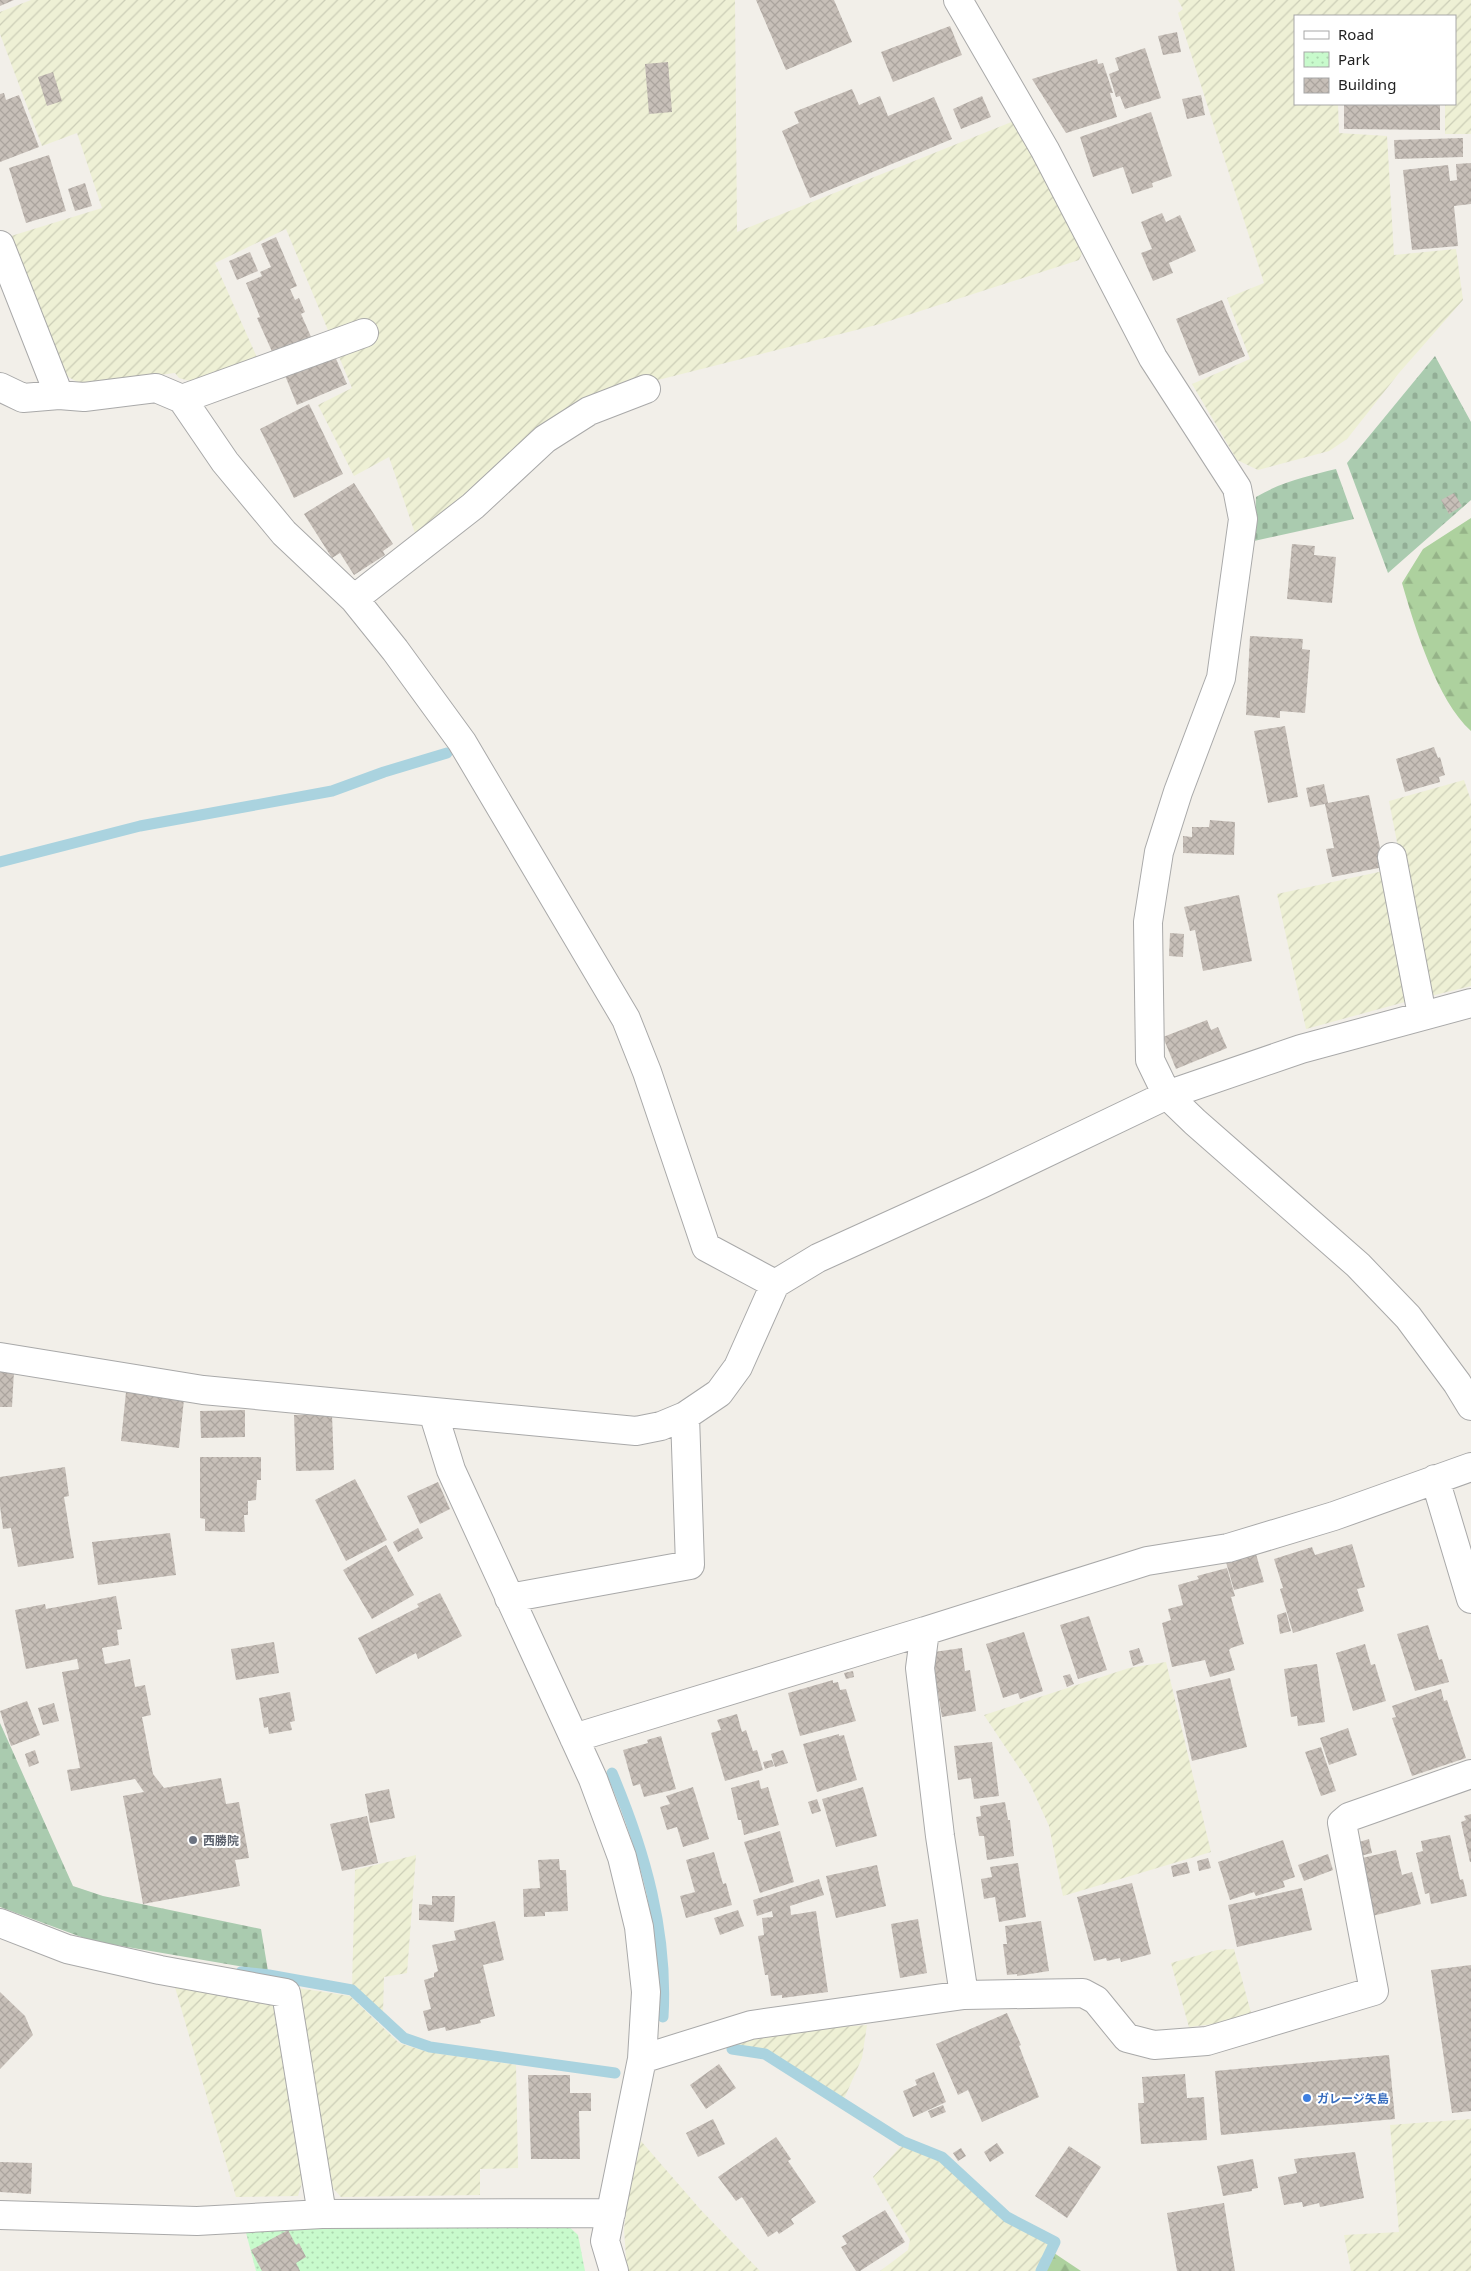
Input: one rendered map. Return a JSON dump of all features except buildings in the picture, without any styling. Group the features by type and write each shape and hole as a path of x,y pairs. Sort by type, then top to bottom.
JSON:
{"street":[{"path":"958,0 1045,150 1154,358 1237,488 1243,519 1221,678 1178,792 1159,852 1148,922 1150,1060 1167,1095 1195,1122 1305,1216 1364,1271 1408,1317 1457,1383 1471,1406"},
{"path":"0,245 59,396"},
{"path":"182,399 364,333"},
{"path":"0,387 23,398 59,396 84,398 156,388 182,399 225,462 284,533 354,599 395,650 462,742 626,1019 647,1072 706,1247 775,1284"},
{"path":"354,599 473,506 545,439 589,411 646,389"},
{"path":"1392,857 1422,1015"},
{"path":"0,1357 203,1390 636,1431 661,1426 685,1416 719,1393 738,1367 775,1284 818,1258 990,1180 1167,1095 1301,1049 1471,1002"},
{"path":"433,1412 451,1470 592,1779 622,1857 639,1927 646,1992 642,2058 605,2241 614,2271"},
{"path":"509,1598 690,1565 685,1416"},
{"path":"574,1738 1147,1562 1228,1548 1334,1516 1471,1467"},
{"path":"1435,1479 1471,1599"},
{"path":"925,1631 920,1668 940,1836 964,1995"},
{"path":"642,2058 750,2025 964,1995 1083,1993 1096,2000 1127,2038 1154,2045 1207,2041 1374,1991 1342,1822 1349,1817 1471,1774"},
{"path":"0,1923 67,1949 160,1970 286,1993 322,2214"},
{"path":"0,2215 197,2221 322,2214 611,2213"}],"green space":[{"path":"31,0 735,0 737,232 1014,121 1083,251 1079,260 880,324 650,382 535,434 416,536 389,457 354,476 318,405 352,388 286,229 215,263 259,362 197,383 179,378 175,373 83,385 63,374 11,236 102,208 77,133 42,146 0,34 0,12"},
{"path":"1178,0 1471,0 1471,134 1445,134 1445,105 1456,105 1456,15 1294,15 1294,105 1338,105 1339,133 1387,136 1394,255 1456,249 1463,300 1399,373 1347,439 1329,451 1258,470 1237,460 1192,384 1250,359 1227,298 1264,283 1178,13 1183,9"},
{"path":"1435,356 1471,422 1471,500 1388,573 1347,463"},
{"path":"1336,469 1354,519 1254,541 1256,497 1285,483"},
{"path":"1471,518 1471,731 1459,718 1438,682 1413,621 1402,583 1423,549"},
{"path":"1464,780 1471,801 1471,986 1427,997 1389,801"},
{"path":"1388,870 1409,998 1405,1002 1306,1029 1277,894"},
{"path":"1166,1662 1211,1852 1063,1896 1049,1826 1030,1784 984,1715 1129,1668"},
{"path":"0,1723 73,1886 103,1896 261,1929 268,1971 92,1941 0,1907"},
{"path":"416,1855 407,1973 384,1977 383,2013 352,1987 355,1870"},
{"path":"1234,1949 1251,2013 1214,2024 1189,2027 1171,1963 1217,1950"},
{"path":"172,1977 256,1992 278,2006 304,2176 298,2196 236,2197"},
{"path":"298,1988 350,1996 399,2043 428,2052 516,2065 518,2168 480,2169 480,2195 341,2197 331,2186"},
{"path":"867,2025 862,2058 844,2099 765,2052 734,2048 732,2042 757,2033"},
{"path":"1471,2119 1471,2271 1351,2271 1344,2235 1399,2232 1390,2125"},
{"path":"641,2141 700,2209 760,2271 627,2271 624,2229 627,2203"},
{"path":"904,2143 941,2160 1004,2219 1054,2245 1041,2271 880,2271 908,2250 910,2240 873,2177"},
{"path":"563,2221 578,2235 585,2271 256,2271 244,2225"},
{"path":"1051,2251 1081,2271 1041,2271"}],"waterway":[{"path":"0,862 140,826 332,791 384,772 447,753"},
{"path":"612,1773 635,1832 652,1892 662,1954 664,1985 663,2017"},
{"path":"241,1972 269,1975 352,1990 404,2038 430,2047 615,2073"},
{"path":"732,2049 765,2054 902,2141 942,2157 1007,2217 1055,2242 1041,2271"}],"place":[{"name":"西勝院","path":"193,1840"},
{"name":"ガレージ矢島","path":"1307,2098"}]}
